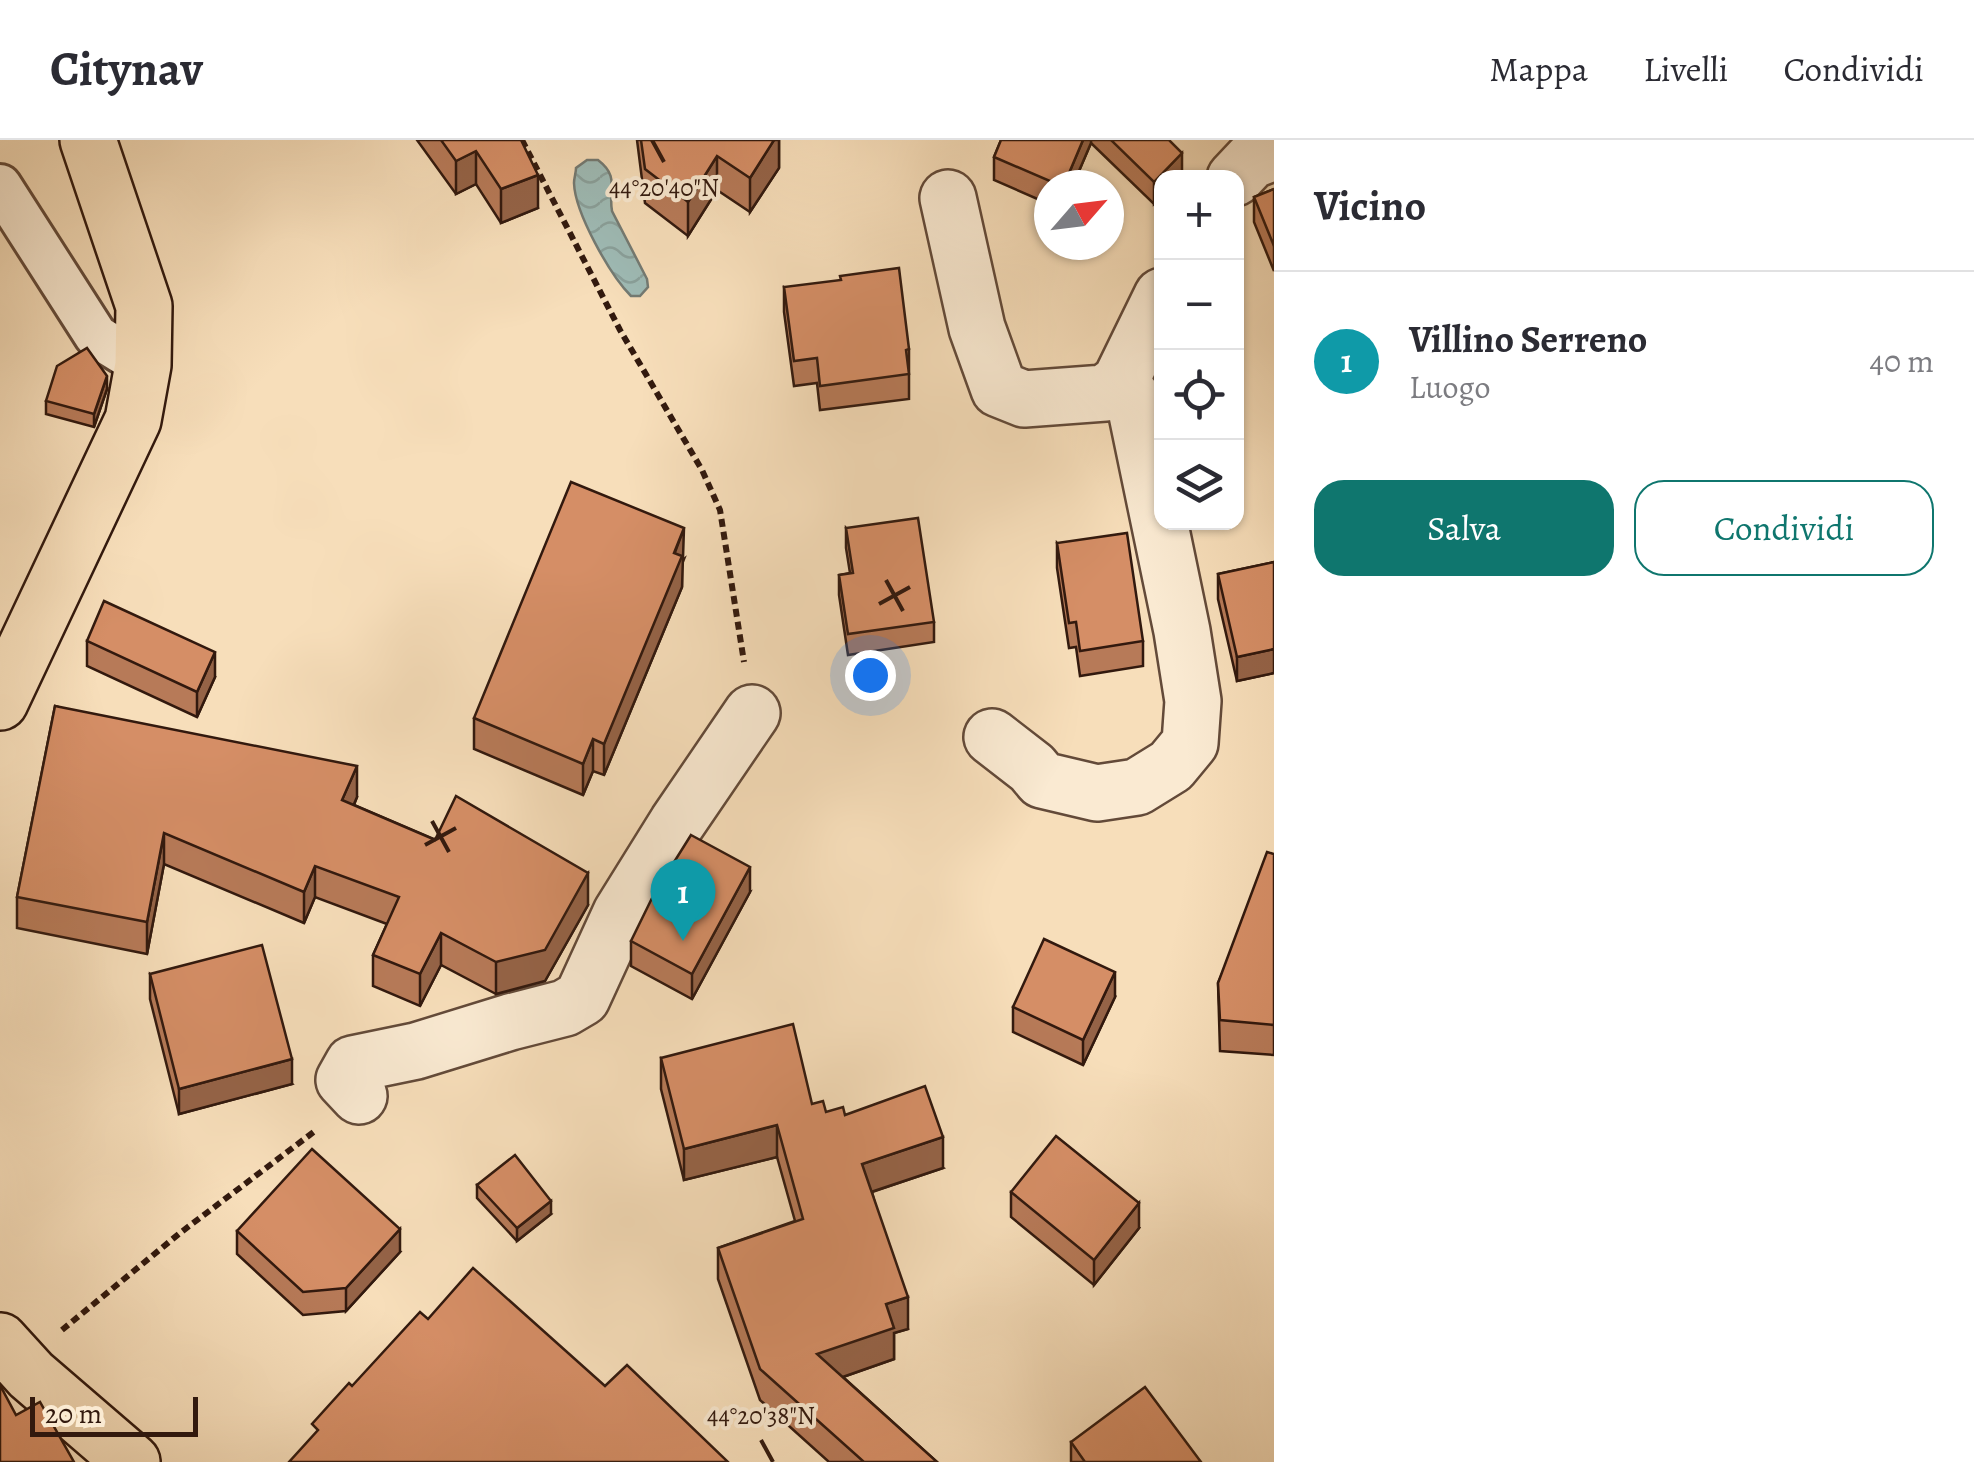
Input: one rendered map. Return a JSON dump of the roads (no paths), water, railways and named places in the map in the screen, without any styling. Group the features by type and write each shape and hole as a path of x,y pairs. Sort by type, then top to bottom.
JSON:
{"main road":[{"path":"0,702 133,420 144,365 144,306 88,140"},
{"path":"16,1358 132,1462"}],"street":[{"path":"1243,170 1274,152"},
{"path":"0,186 96,336 144,365"},
{"path":"948,198 977,328 999,389 1024,399 1105,393 1120,382 1154,312"},
{"path":"992,737 1042,780 1097,794 1137,787 1171,766 1190,743 1193,701 1182,631 1134,400 1120,382"},
{"path":"359,1096 344,1080 353,1064 416,1051 565,1008 582,998 621,913 752,713"}],"water":[{"path":"587,160 598,160 609,172 612,211 647,279 648,287 640,296 631,296 613,274 580,210 574,179 576,168"}],"place":[{"name":"Villino Serreno","path":"683,941"}]}
